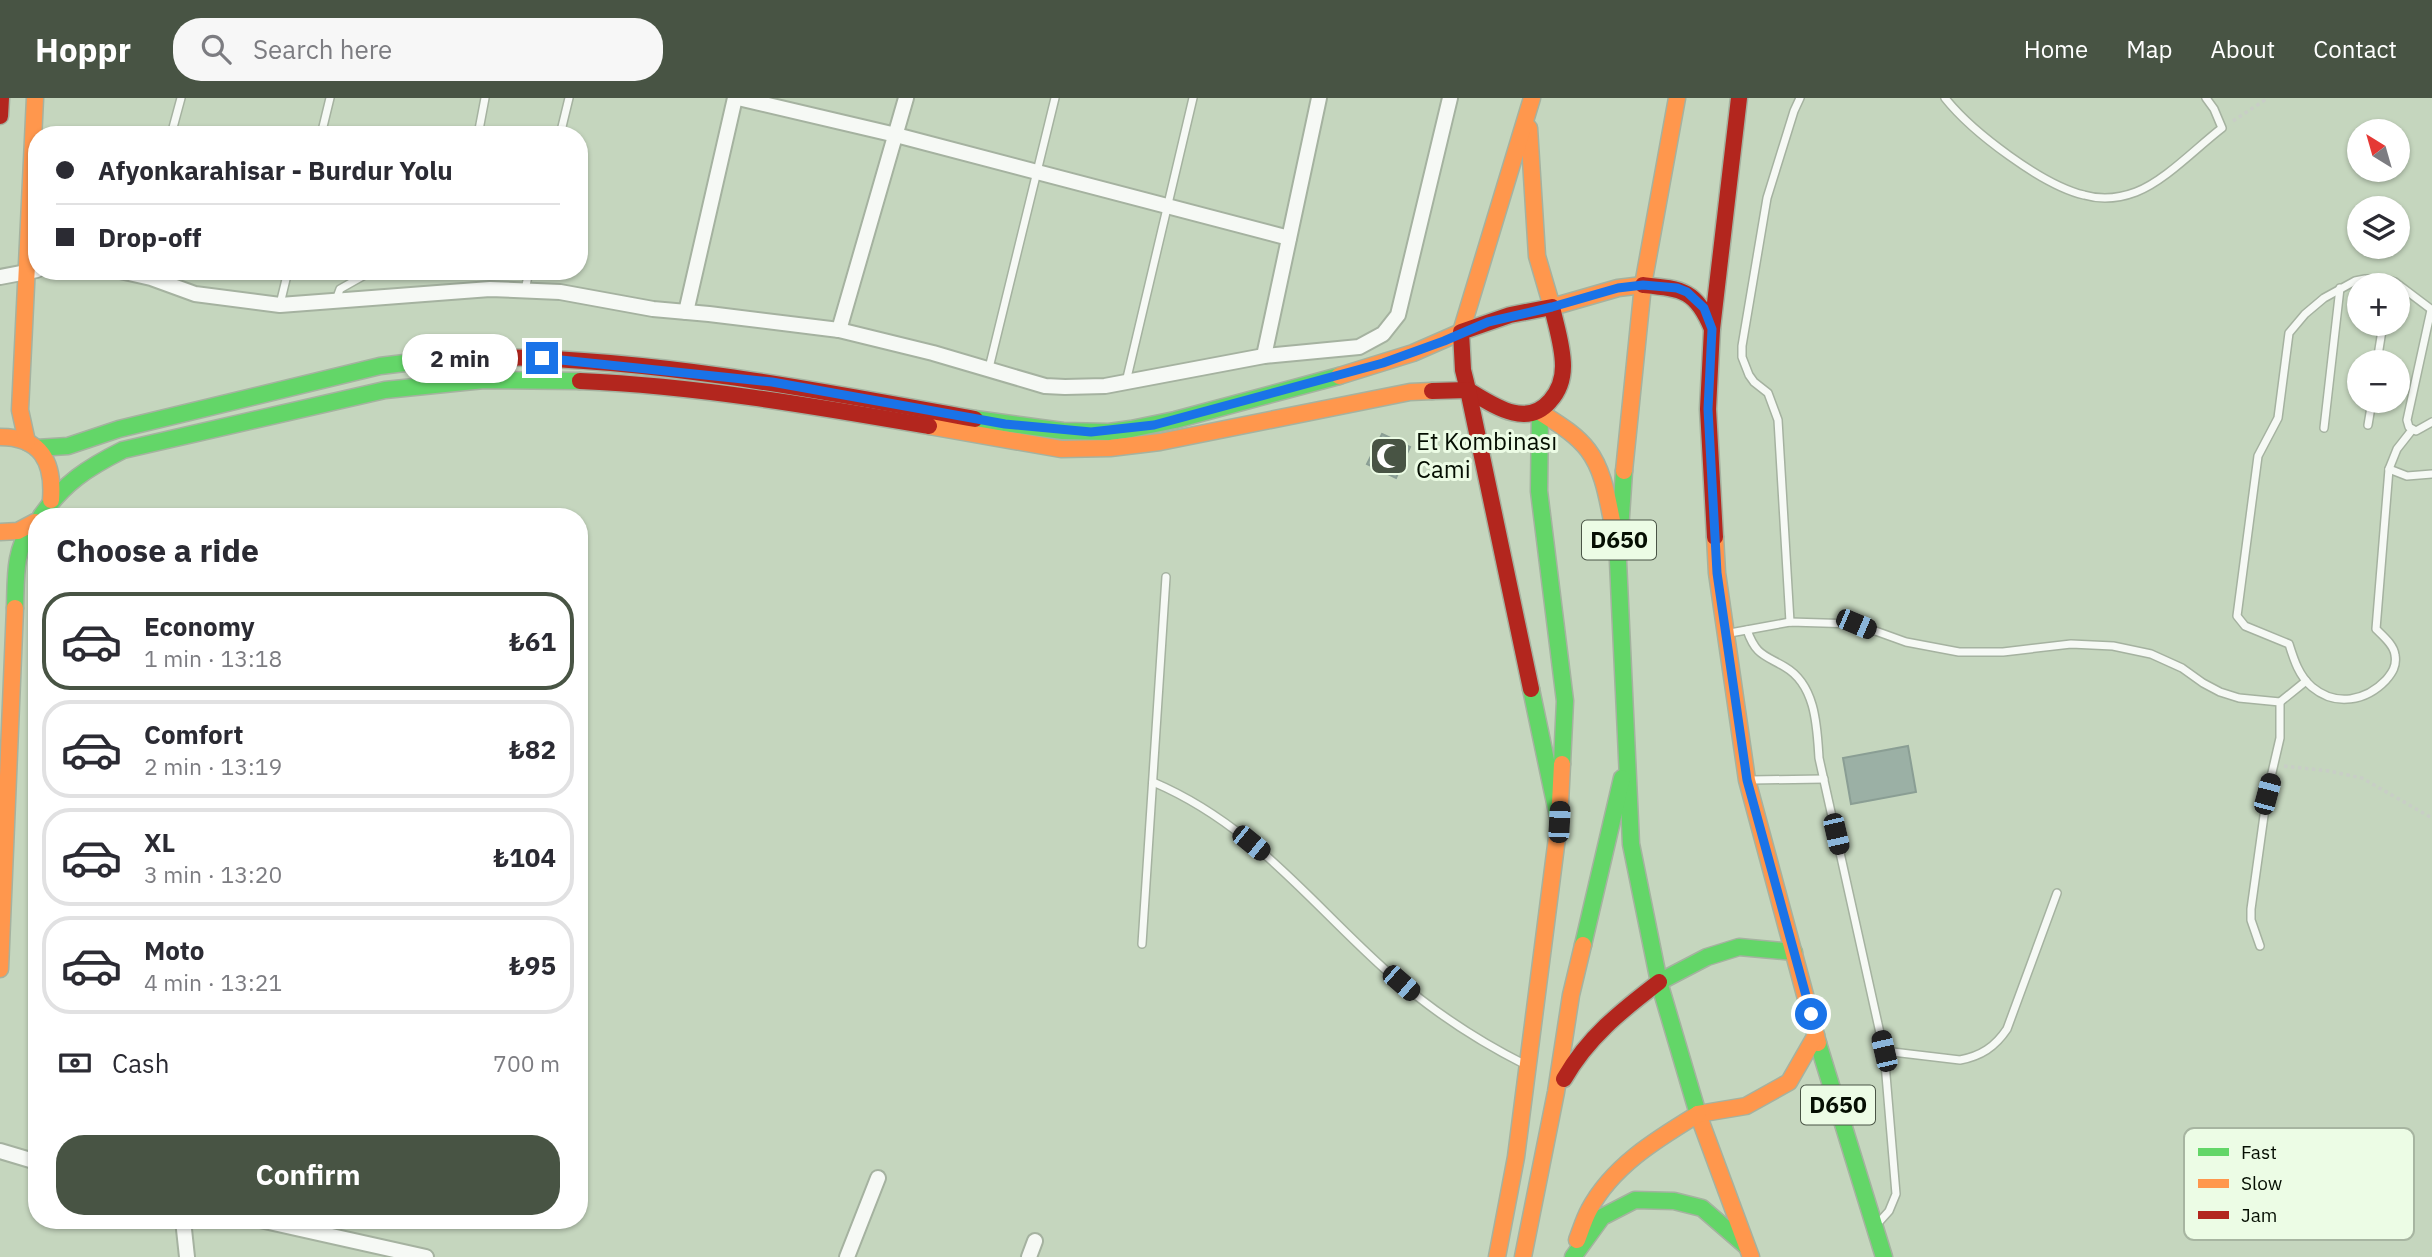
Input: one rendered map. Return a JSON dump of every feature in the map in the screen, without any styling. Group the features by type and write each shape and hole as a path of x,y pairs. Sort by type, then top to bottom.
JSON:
{"main road":[{"path":"0,116 1,98"},
{"path":"35,98 35,126"},
{"path":"1532,98 1461,332 1463,370 1559,822"},
{"name":"D650","path":"1677,98 1643,285 1626,436 1619,548 1626,760 1632,844 1659,982 1698,1114 1750,1252"},
{"name":"D650","path":"1739,98 1712,329 1708,409 1717,573 1747,780 1816,1035 1884,1257"},
{"path":"45,508 69,481 89,466 123,450 385,390 472,379 534,379 750,396 1061,449 1110,448 1160,442 1410,392 1468,390 1507,412 1540,412 1554,399 1563,367 1552,307 1537,256 1528,117"},
{"path":"31,280 20,410 32,445"},
{"path":"32,445 47,450 61,449 114,430 380,366 475,356 519,356 590,362 772,382 1005,424 1091,432 1154,425 1356,370 1444,341 1461,332 1510,315 1552,307 1618,288 1643,285 1677,288 1687,292 1704,308 1712,329"},
{"path":"1540,412 1589,451 1604,487 1619,548"},
{"path":"1497,1257 1516,1157 1559,822 1565,701 1539,491 1540,412"},
{"path":"0,437 20,438 45,456 54,485 51,500"},
{"path":"0,532 18,531 28,525"},
{"path":"0,969 17,557 22,540 28,532"},
{"path":"1523,1257 1556,1092 1572,995 1626,760"},
{"path":"1556,1092 1577,1052 1602,1026 1659,982 1707,957 1739,947 1794,952"},
{"path":"1572,1257 1589,1209 1616,1173 1648,1144 1698,1114 1746,1106 1789,1082 1816,1035"},
{"path":"1572,1257 1602,1217 1635,1200 1674,1201 1702,1208 1750,1252"}],"street":[{"path":"687,312 736,98 895,135 1289,238"},
{"path":"839,331 906,98"},
{"path":"1264,356 1319,98"},
{"path":"156,280 195,294 280,305 454,291 525,289 591,296 653,309 839,331 989,368 1045,386 1084,388 1264,356 1359,347 1376,340 1398,314 1450,98"},
{"path":"0,278 28,271"},
{"path":"0,1151 28,1159"},
{"path":"847,1257 878,1178"},
{"path":"184,1229 187,1257"},
{"path":"300,1229 426,1257"},
{"path":"1029,1257 1035,1241"}],"lane":[{"path":"173,126 181,98"},
{"path":"323,126 330,98"},
{"path":"480,126 485,98"},
{"path":"562,126 569,98"},
{"path":"989,368 1055,98"},
{"path":"1126,382 1194,98"},
{"path":"1790,622 1778,420 1768,393 1754,383 1745,367 1742,345 1767,198 1788,127 1800,98"},
{"path":"1945,98 1988,138 2029,168 2075,193 2099,198 2124,196 2152,184 2222,128 2206,98"},
{"path":"280,305 286,280"},
{"path":"336,301 340,289 356,280"},
{"path":"525,289 527,280"},
{"path":"2347,285 2314,305 2289,333 2278,418 2258,456 2237,612 2239,620 2245,626 2290,644 2296,666 2306,681 2328,696 2350,700 2370,694 2379,688 2394,669 2394,650 2376,629 2389,469 2398,449 2412,430"},
{"path":"2324,428 2340,288"},
{"path":"2410,292 2432,310 2407,420 2412,430"},
{"path":"2368,425 2370,413"},
{"path":"2412,430 2420,430 2432,422"},
{"path":"2389,469 2407,476 2432,474"},
{"path":"1142,944 1166,577"},
{"path":"1726,634 1790,622 1856,624 1906,642 1959,652 2003,652 2071,644 2113,646 2151,654 2182,668 2220,692 2239,698 2280,702 2306,681"},
{"path":"1747,630 1759,652 1797,677 1816,716 1819,758 1884,1051 1896,1194 1889,1212 1875,1227"},
{"path":"2260,946 2251,920 2251,909 2267,794 2280,738 2280,702"},
{"path":"1747,780 1824,779"},
{"path":"1153,782 1189,799 1235,829 1301,886 1413,994 1468,1034 1528,1066"},
{"path":"1884,1051 1960,1060 1972,1058 1993,1047 2007,1029 2057,893"}],"path":[{"path":"2222,128 2268,98"},
{"path":"2275,765 2362,778 2432,818"}],"building":[{"name":"Et Kombinası Cami","path":"1382,434 1410,447 1396,478 1367,464"},
{"path":"1908,746 1916,792 1851,804 1843,758"}],"traffic: fast":[{"path":"37,448 68,446 119,429 380,366 446,358 496,357"},
{"path":"975,419 1063,431 1109,432 1175,420 1339,376"},
{"path":"47,508 77,477 123,450 385,390 484,380 580,381"},
{"path":"1540,412 1539,491 1565,701 1562,764"},
{"path":"1624,471 1618,561 1631,844 1659,982 1698,1114"},
{"path":"15,608 19,554 28,531"},
{"path":"1531,689 1559,822"},
{"path":"1583,945 1622,778"},
{"path":"1659,982 1707,957 1739,947 1794,952"},
{"path":"1818,1043 1884,1257"},
{"path":"1573,1257 1602,1217 1635,1200 1674,1201 1702,1208 1746,1246"}],"traffic: slow":[{"path":"34,126 35,98"},
{"path":"1339,376 1413,353 1461,332 1532,98"},
{"path":"1624,471 1643,285 1677,98"},
{"path":"1529,128 1537,256 1552,307 1618,288 1643,285"},
{"path":"27,442 20,410 28,244"},
{"path":"929,426 1061,449 1110,448 1160,442 1410,392 1432,391"},
{"path":"1540,412 1578,439 1594,459 1605,488 1614,530"},
{"path":"0,437 26,442 42,454 50,474 51,500"},
{"path":"0,532 18,531 28,526"},
{"path":"1715,537 1717,573 1747,780 1818,1043"},
{"path":"0,969 15,608"},
{"path":"1497,1257 1516,1157 1559,822 1562,764"},
{"path":"1523,1257 1556,1092 1571,995 1583,945"},
{"path":"1698,1114 1746,1106 1789,1082 1816,1035"},
{"path":"1577,1240 1589,1210 1610,1180 1637,1155 1698,1114"},
{"path":"1698,1114 1751,1257"}],"traffic: jam":[{"path":"0,116 1,98"},
{"path":"1715,537 1708,409 1712,329 1739,98"},
{"path":"1643,285 1678,290 1694,299 1712,329"},
{"path":"1552,307 1563,366 1560,384 1550,401 1541,409 1520,414 1509,412 1468,390 1463,370 1461,332 1510,315 1552,307"},
{"path":"496,357 617,363 677,370 796,387 975,419"},
{"path":"580,381 712,392 929,426"},
{"path":"1432,391 1468,390 1531,689"},
{"path":"1564,1079 1595,1037 1659,982"}],"place":[{"name":"Et Kombinası Cami","path":"1389,456"}],"route":[{"path":"542,358 772,382 1005,424 1091,432 1154,425 1383,363 1488,322 1618,288 1643,285 1677,288 1687,292 1704,308 1712,329 1708,409 1717,573 1747,780 1811,1014"}]}
